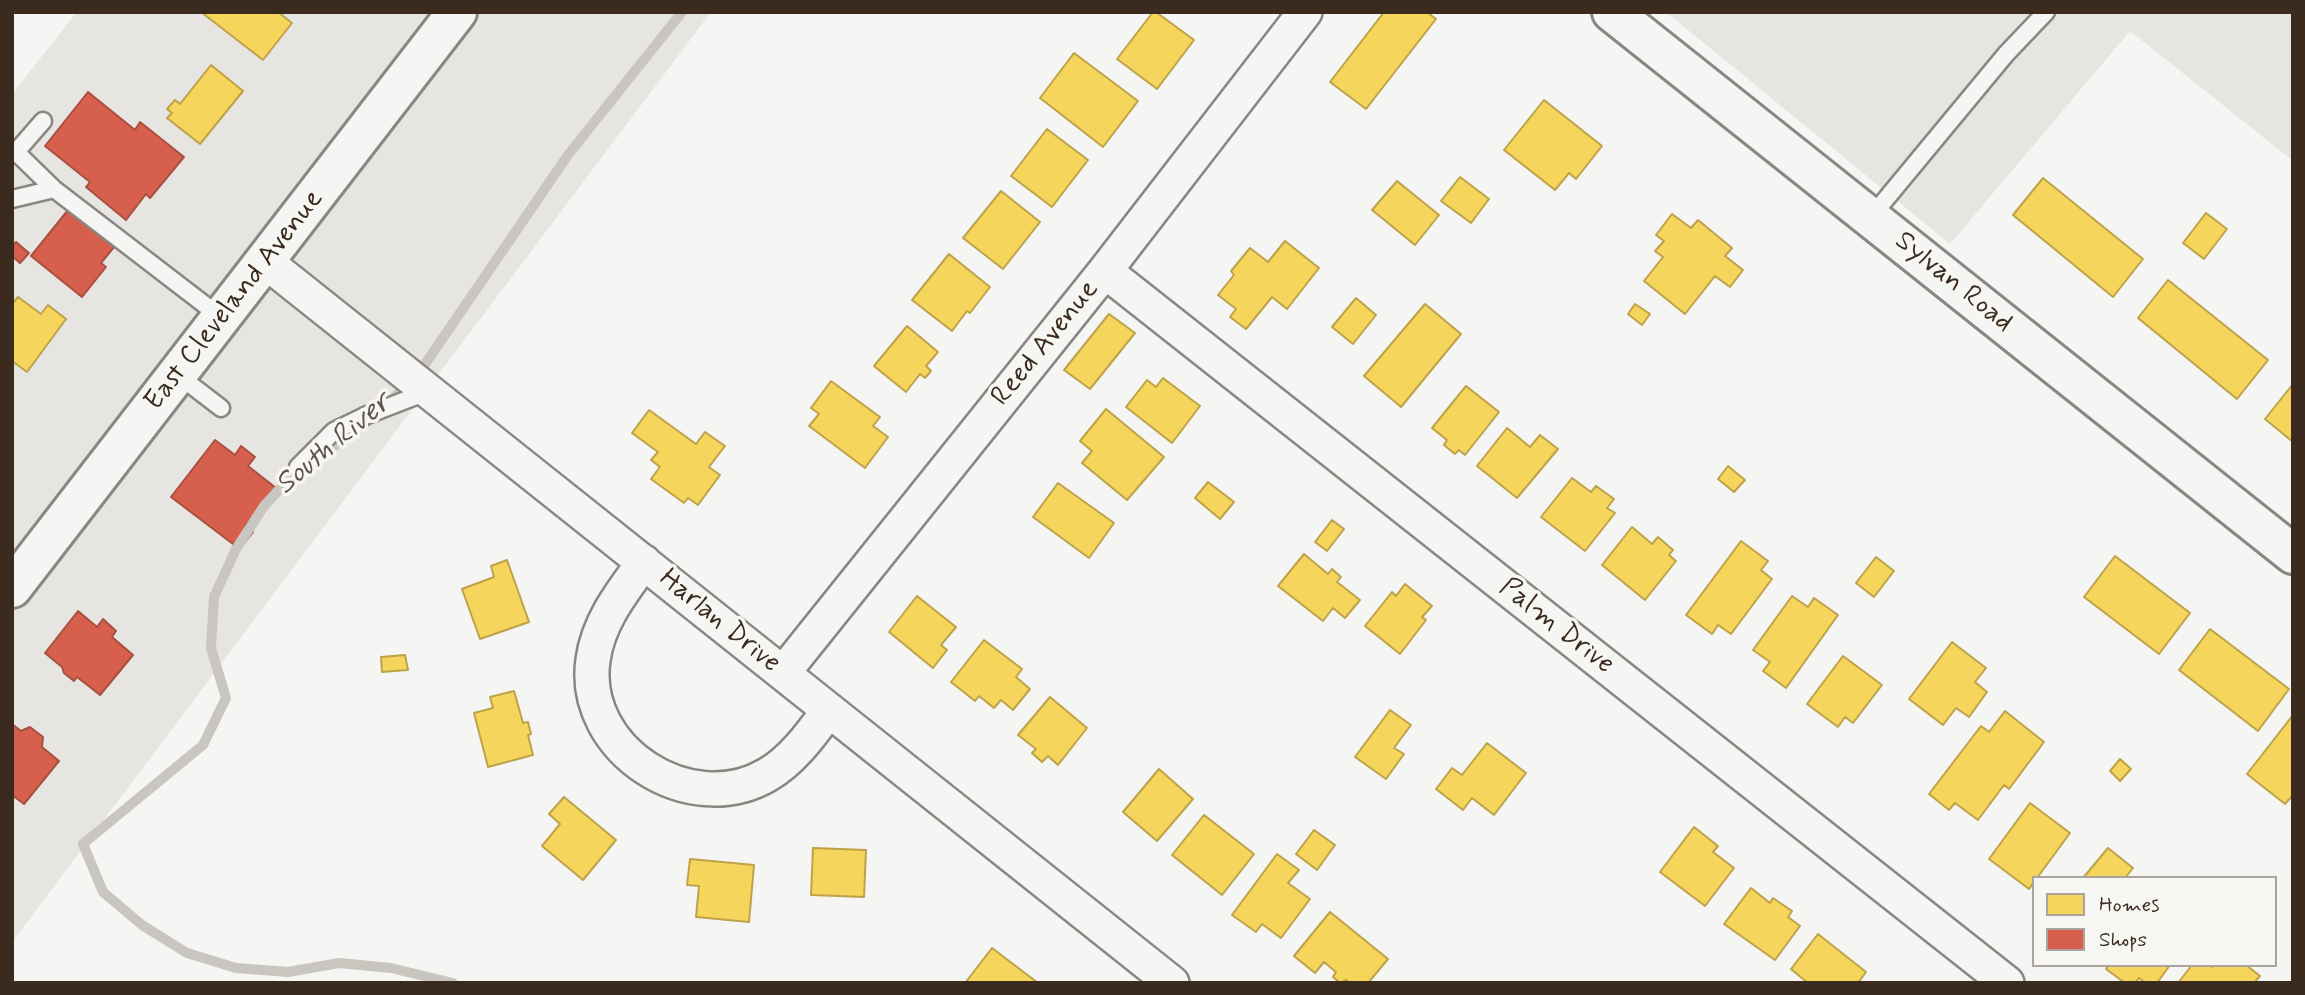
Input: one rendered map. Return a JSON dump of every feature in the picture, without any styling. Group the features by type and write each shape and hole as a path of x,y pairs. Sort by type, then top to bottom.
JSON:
{"main road":[{"name":"East Cleveland Avenue","path":"18,570 223,318 457,12"},
{"name":"Sylvan Road","path":"1612,12 2293,554"}],"street":[{"name":"Reed Avenue","path":"783,673 1105,271 1305,12"},
{"name":"Harlan Drive","path":"266,262 1172,983"},
{"name":"Palm Drive","path":"1105,271 2007,983"},
{"path":"644,562 616,599 600,631 593,660 592,685 600,717 612,738 629,757 658,776 687,785 716,790 739,787 767,775 786,760 810,736 829,710"}],"lane":[{"path":"1871,218 2006,54 2046,12"},
{"path":"43,121 16,152 54,189 223,318"},
{"path":"12,199 54,189"},
{"path":"178,375 221,408"},
{"path":"298,467 334,431 429,391"}],"shaded area":[{"path":"77,12 711,12 12,942 12,94"},
{"path":"1666,12 2293,12 2293,161 2130,31 1950,244"}],"building: Homes":[{"path":"201,12 278,12 292,23 263,60"},
{"path":"1153,12 1194,40 1157,89 1117,59"},
{"path":"1384,12 1427,12 1436,19 1366,109 1330,82"},
{"path":"1074,53 1138,101 1103,147 1040,98"},
{"path":"211,65 243,91 200,144 167,118 172,113 167,109 175,100 180,104"},
{"path":"1544,100 1602,146 1576,179 1569,173 1555,190 1504,150"},
{"path":"1047,129 1088,160 1052,207 1011,176"},
{"path":"1460,177 1489,199 1471,223 1441,201"},
{"path":"2043,178 2143,259 2113,297 2013,215"},
{"path":"1397,181 1439,215 1415,245 1372,210"},
{"path":"1001,191 1040,222 1003,269 963,238"},
{"path":"2206,213 2227,229 2204,259 2183,243"},
{"path":"1672,214 1691,228 1698,220 1732,248 1725,256 1743,270 1730,287 1715,276 1685,314 1644,281 1663,257 1655,251 1664,241 1656,235"},
{"path":"1285,241 1319,268 1287,309 1272,297 1246,329 1230,317 1236,309 1218,295 1234,275 1231,271 1250,248 1268,262"},
{"path":"949,254 990,287 952,331 912,300"},
{"path":"2168,280 2268,360 2237,399 2138,318"},
{"path":"18,297 41,314 48,305 66,319 27,372 12,361 12,304"},
{"path":"1356,298 1376,315 1353,344 1332,327"},
{"path":"1425,304 1461,334 1401,407 1364,376"},
{"path":"1635,304 1650,314 1642,325 1628,314"},
{"path":"1109,314 1135,333 1090,389 1064,370"},
{"path":"907,326 938,352 926,366 931,371 925,378 920,374 906,392 874,366"},
{"path":"1163,378 1200,406 1172,443 1126,407 1147,380 1156,387"},
{"path":"831,381 880,417 873,426 888,437 865,468 809,426 819,414 811,408"},
{"path":"2293,384 2293,442 2265,419"},
{"path":"1466,386 1499,412 1465,455 1459,450 1455,454 1444,445 1447,440 1432,428"},
{"path":"1106,409 1164,457 1127,500 1082,463 1092,451 1080,441"},
{"path":"649,410 696,444 705,432 725,446 709,467 720,475 698,505 688,498 684,503 651,479 660,467 651,460 658,452 632,433"},
{"path":"1507,428 1530,447 1540,435 1558,449 1517,498 1477,466"},
{"path":"1728,466 1745,480 1734,492 1718,479"},
{"path":"1572,478 1591,492 1596,486 1614,499 1607,508 1615,513 1585,551 1541,517"},
{"path":"1208,482 1234,502 1220,519 1195,498"},
{"path":"1058,483 1114,523 1089,558 1033,517"},
{"path":"1332,520 1344,529 1327,551 1315,542"},
{"path":"1632,527 1652,544 1658,537 1673,550 1669,555 1676,561 1645,600 1602,565"},
{"path":"1741,541 1768,561 1761,570 1772,579 1731,634 1718,625 1712,634 1686,615"},
{"path":"1304,554 1328,574 1332,569 1341,577 1337,582 1360,600 1345,618 1333,608 1323,621 1278,586"},
{"path":"2115,556 2190,613 2159,654 2084,597"},
{"path":"1876,557 1894,571 1874,597 1856,583"},
{"path":"507,560 529,622 480,639 462,589 494,577 491,566"},
{"path":"1405,584 1432,606 1422,617 1426,620 1400,654 1365,626 1392,592 1396,596"},
{"path":"917,596 956,627 941,645 947,650 933,668 889,632"},
{"path":"1792,596 1808,607 1814,598 1838,615 1786,688 1763,671 1770,662 1753,650"},
{"path":"2210,629 2289,689 2258,731 2179,670"},
{"path":"984,640 1022,669 1016,677 1030,689 1013,710 1001,700 994,708 979,696 975,701 951,682"},
{"path":"1952,642 1986,668 1975,682 1987,692 1969,717 1956,708 1943,725 1909,699"},
{"path":"405,655 408,670 382,672 381,657"},
{"path":"1843,656 1882,685 1853,723 1845,717 1838,727 1807,704"},
{"path":"514,691 523,723 528,722 533,755 488,767 474,713 493,708 490,697"},
{"path":"1050,697 1087,728 1058,765 1048,756 1042,762 1032,753 1036,749 1018,735"},
{"path":"1390,710 1411,725 1394,748 1404,754 1386,779 1355,757"},
{"path":"2005,711 2044,742 2009,789 2004,785 1978,820 1955,803 1949,810 1929,794 1981,726 1989,732"},
{"path":"2293,715 2293,795 2285,804 2247,774"},
{"path":"1487,743 1526,773 1494,815 1472,798 1463,810 1436,789 1452,768 1462,775"},
{"path":"2120,759 2131,769 2120,781 2110,771"},
{"path":"1159,769 1193,799 1157,841 1123,812"},
{"path":"564,797 616,840 583,880 542,846 560,824 549,814"},
{"path":"2030,803 2070,833 2038,876 2032,876 2029,889 1989,859"},
{"path":"1204,815 1254,854 1222,895 1172,855"},
{"path":"1694,827 1718,846 1713,852 1734,868 1705,906 1660,872"},
{"path":"1314,830 1335,845 1317,870 1296,854"},
{"path":"813,848 866,850 864,897 811,895"},
{"path":"2108,848 2133,868 2127,876 2085,876"},
{"path":"1277,854 1299,870 1288,883 1310,899 1281,938 1262,924 1256,932 1232,915"},
{"path":"690,859 754,865 749,922 696,917 699,886 687,885"},
{"path":"1751,888 1770,903 1773,898 1792,911 1788,917 1800,926 1775,960 1724,924"},
{"path":"1330,912 1388,959 1368,983 1350,983 1346,980 1340,983 1333,977 1336,972 1324,962 1315,973 1294,956"},
{"path":"1818,934 1866,972 1858,983 1808,983 1791,969"},
{"path":"992,948 1038,983 965,983"},
{"path":"2169,967 2157,983 2145,983 2139,978 2135,983 2125,983 2106,969"},
{"path":"2190,967 2249,967 2260,976 2254,983 2178,983"}],"building: Shops":[{"path":"88,92 135,130 140,122 184,157 150,198 146,194 126,220 86,187 90,182 45,146"},
{"path":"68,210 114,247 101,263 106,267 82,297 31,256"},
{"path":"16,242 29,253 20,263 12,256 12,246"},
{"path":"215,440 235,455 241,446 255,457 248,466 276,488 245,526 253,532 242,546 236,541 233,544 171,497"},
{"path":"78,611 97,627 103,619 116,631 112,637 133,655 100,695 77,677 74,681 45,653"},
{"path":"12,724 21,731 30,727 43,737 42,747 59,761 24,804 12,795"}],"waterway":[{"name":"South River","path":"388,404 421,370 568,155 682,12"},
{"name":"South River","path":"370,419 344,440 300,467 264,506 236,549 214,597 211,648 226,698 203,745 83,844 103,892 142,925 187,953 236,968 288,972 339,963 391,968 453,983"}]}
